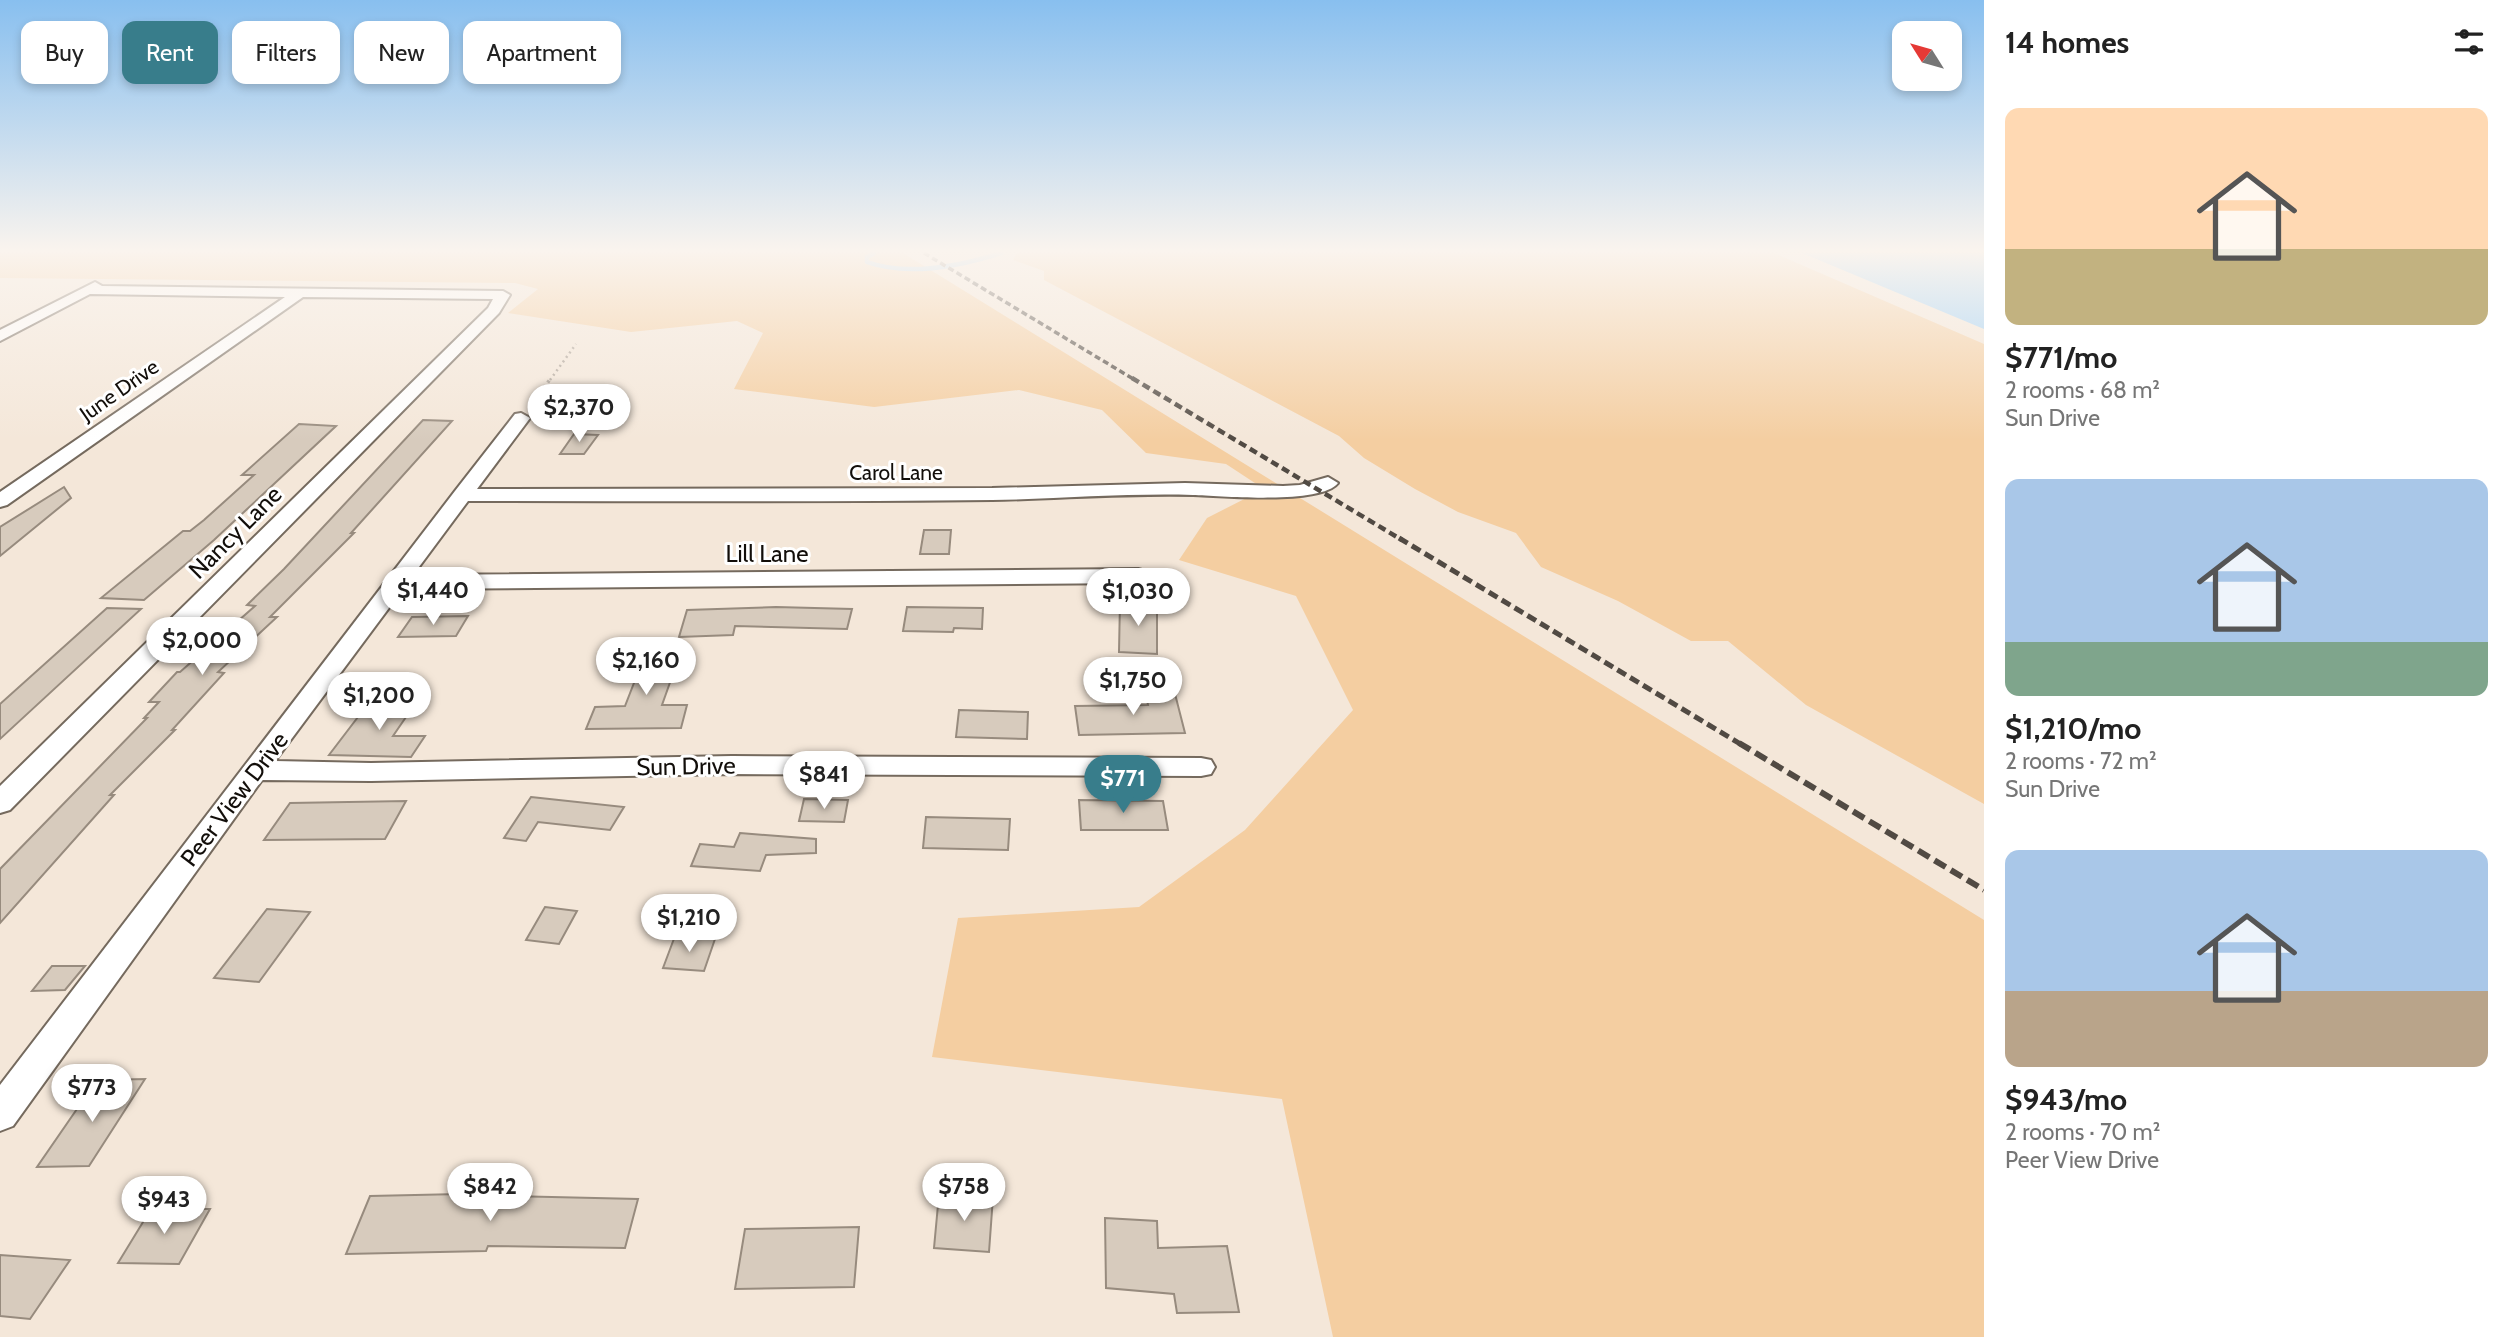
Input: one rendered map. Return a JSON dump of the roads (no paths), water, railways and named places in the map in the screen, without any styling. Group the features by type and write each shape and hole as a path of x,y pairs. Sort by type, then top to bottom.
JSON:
{"street":[{"path":"0,336 39,315"},
{"name":"June Drive","path":"0,501 267,315"},
{"name":"Nancy Lane","path":"0,803 489,315"},
{"name":"Peer View Drive","path":"0,1114 254,770 521,418"},
{"name":"Carol Lane","path":"462,495 992,494 1185,489 1283,492 1301,491 1328,484"},
{"name":"Lill Lane","path":"397,582 1138,576"},
{"name":"Sun Drive","path":"254,770 371,772 732,765 1200,767"}],"water":[{"path":"1951,315 1984,315 1984,329"}],"railway":[{"path":"1028,315 1135,380"},
{"path":"1132,378 1402,540"},
{"path":"1399,538 1742,745"},
{"path":"1739,743 1984,890"}]}
